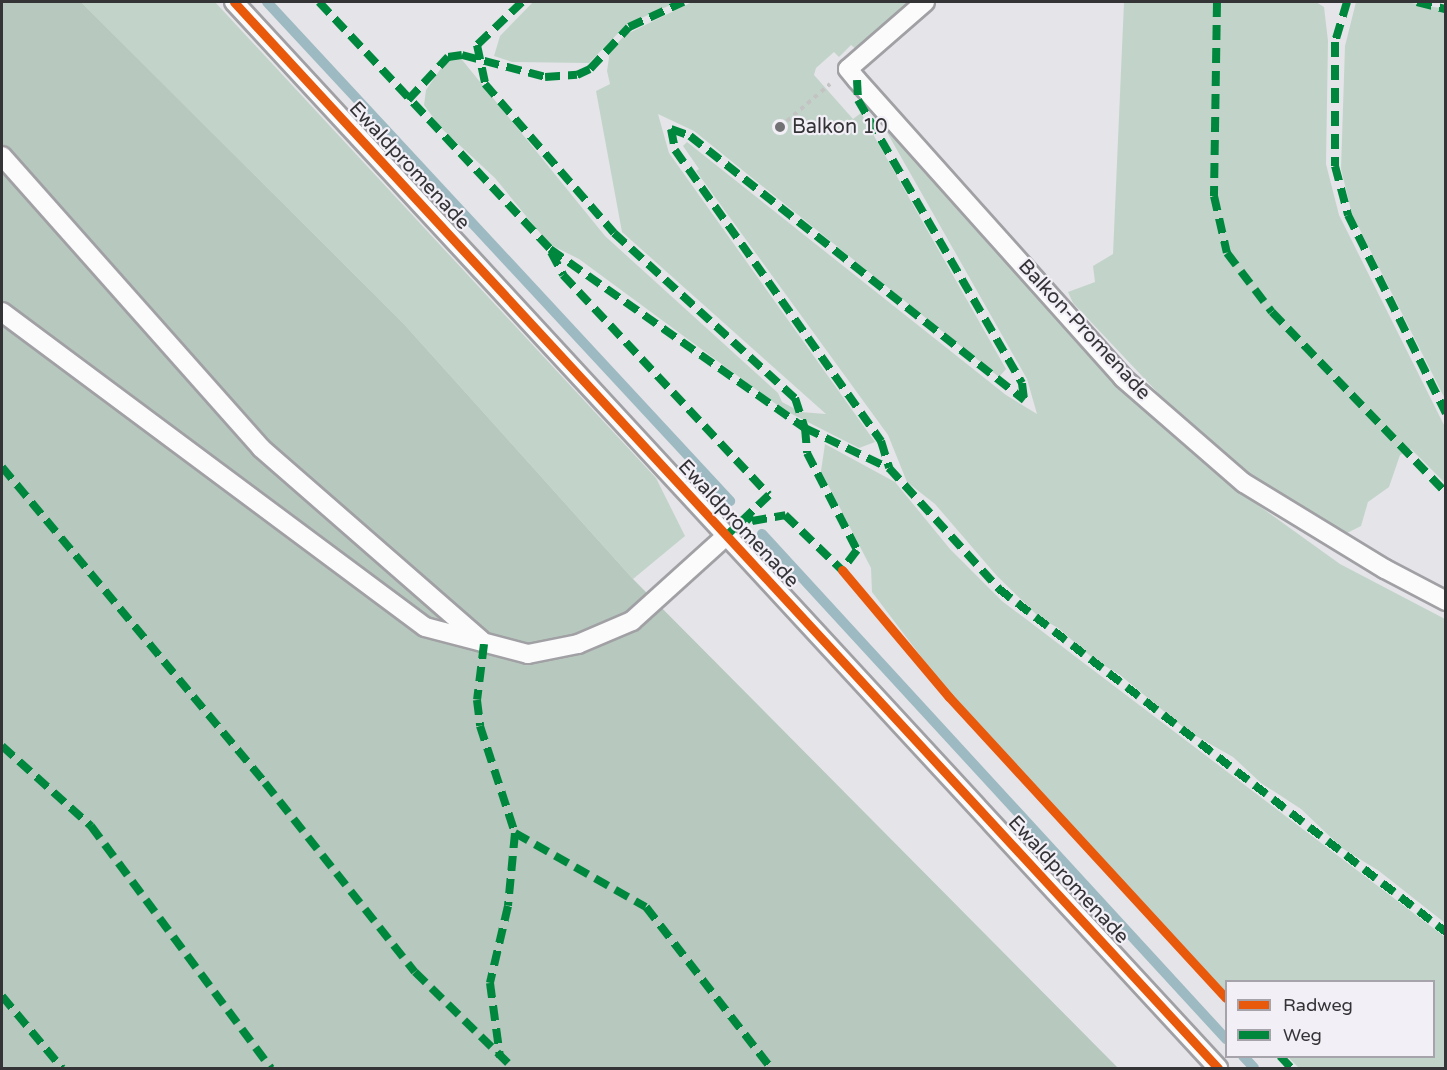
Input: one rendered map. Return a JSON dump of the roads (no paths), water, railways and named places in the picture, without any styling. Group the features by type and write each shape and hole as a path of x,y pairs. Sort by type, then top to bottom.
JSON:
{"lane":[{"name":"Ewaldpromenade","path":"234,2 725,537 1218,1068"},
{"name":"Balkon-Promenade","path":"925,2 848,69 857,80 1123,378 1244,483 1446,601"},
{"path":"2,156 261,448 484,644"},
{"path":"2,312 425,627 528,654 578,644 632,621 725,537"}],"waterway":[{"path":"267,2 730,501"},
{"path":"762,534 1225,1038"},
{"path":"1245,1058 1254,1068"}],"place":[{"name":"Balkon 10","path":"780,127"}]}
